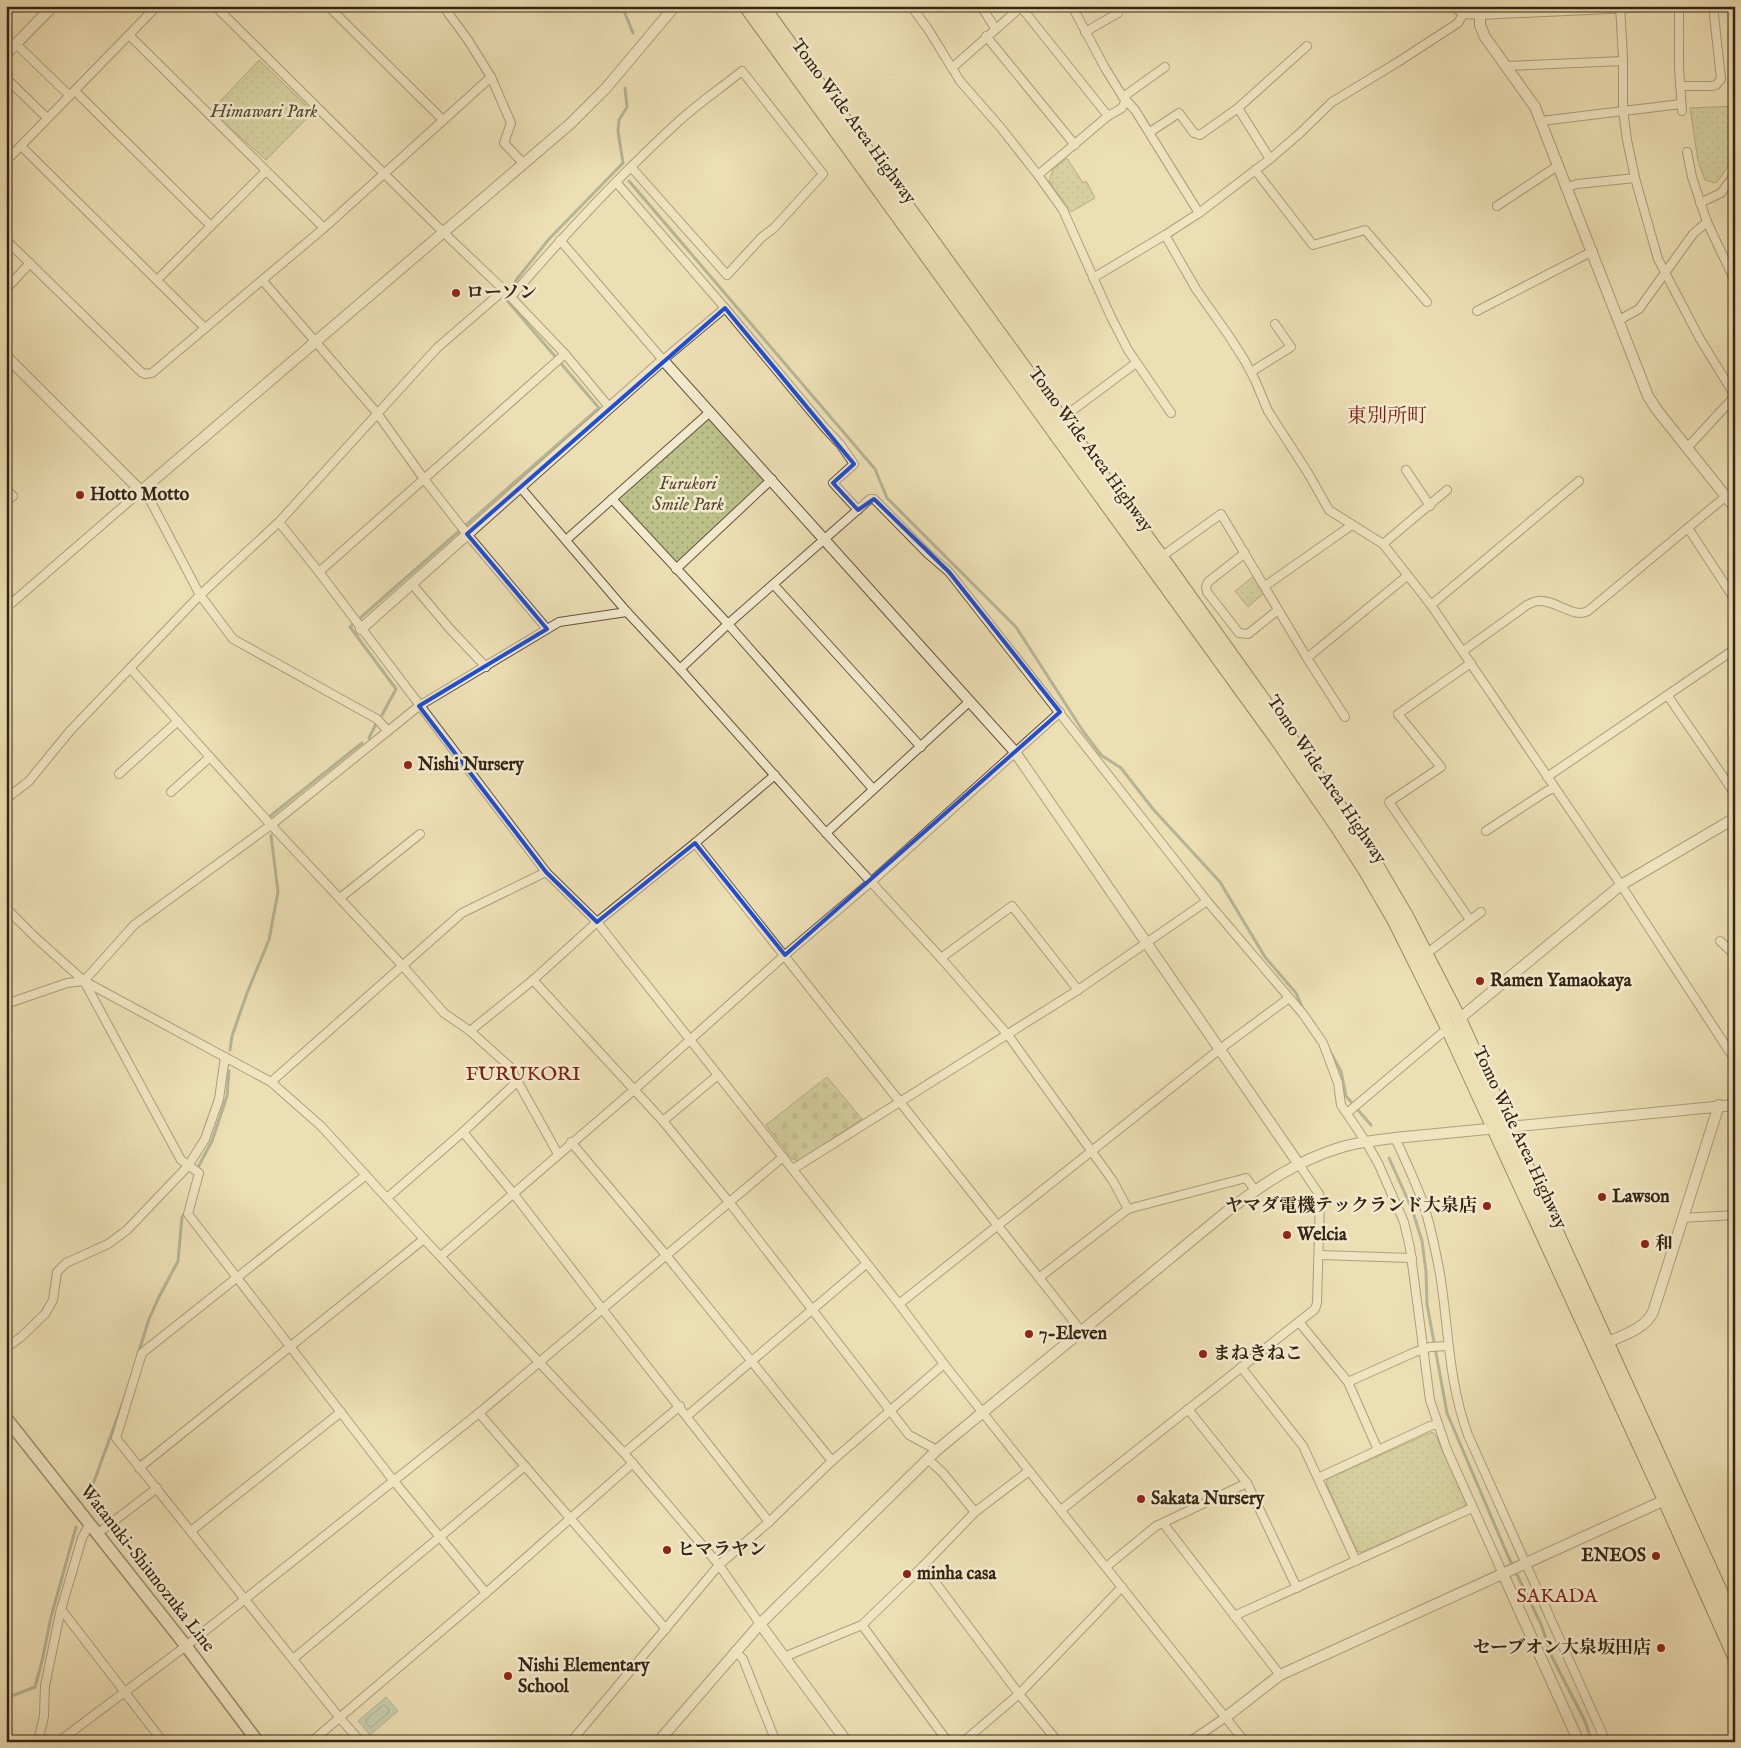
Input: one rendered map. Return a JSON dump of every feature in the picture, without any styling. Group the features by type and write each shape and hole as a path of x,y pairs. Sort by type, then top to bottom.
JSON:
{"highway":[{"name":"Tomo Wide Area Highway","path":"746,6 1276,739 1366,870 1395,921 1448,1028 1735,1657"},
{"name":"Tomo Wide Area Highway","path":"762,6 1348,819 1406,916 1460,1019 1735,1624"}],"main road":[{"name":"Watanuki-Shiunozuka Line","path":"6,1418 186,1646 258,1742"}],"street":[{"path":"6,54 52,6"},
{"path":"7,160 157,6"},
{"path":"215,6 511,297 565,354 610,408"},
{"path":"328,6 443,120"},
{"path":"443,6 468,40 491,77 511,123 504,143 524,164"},
{"path":"6,608 570,124 606,88 674,6"},
{"path":"911,6 928,29 960,81 1002,128 1038,174 1070,223 1111,317 1136,363 1147,376 1171,413"},
{"path":"981,6 995,28"},
{"path":"952,68 1021,6 1108,116"},
{"path":"1072,6 1085,32 1125,99 1150,132 1199,213"},
{"path":"1452,6 1463,14 1480,11 1672,6"},
{"path":"1541,121 1623,110 1681,107 1679,6"},
{"path":"1620,8 1623,110 1626,140 1658,259 1700,339 1735,396 1687,448"},
{"path":"1480,11 1480,25 1485,37 1535,107 1593,251 1648,396 1735,508"},
{"path":"1085,32 1118,13"},
{"path":"1093,278 1199,213 1270,159 1332,102 1458,23 1463,14"},
{"path":"1680,86 1712,86 1716,85 1721,79 1714,15"},
{"path":"129,35 324,228"},
{"path":"986,36 1075,145"},
{"path":"16,44 72,93 210,225"},
{"path":"1150,132 1179,113 1194,133 1200,135 1238,108 1307,46"},
{"path":"1506,66 1623,62"},
{"path":"1038,174 1108,116 1122,108 1125,99 1165,67"},
{"path":"511,297 560,240 616,182 680,120 742,71 823,174 774,228 762,236 727,276 632,167"},
{"path":"6,240 145,374 152,373 263,281 386,174 491,77"},
{"path":"6,78 47,118"},
{"path":"1238,108 1270,159"},
{"path":"21,146 205,328"},
{"path":"1687,152 1700,203 1707,222 1735,281"},
{"path":"1497,206 1558,165"},
{"path":"1255,170 1313,245 1365,230 1427,302"},
{"path":"156,280 266,171"},
{"path":"1700,203 1721,193 1735,174"},
{"path":"1567,187 1577,184 1635,178"},
{"path":"616,182 840,444 854,464 833,483 858,510"},
{"path":"1619,320 1639,309 1693,234 1707,222"},
{"path":"1165,235 1196,289 1229,336 1251,372 1270,414 1329,510 1383,544 1430,604 1621,885 1735,1060"},
{"path":"560,240 663,360 772,479 1015,752 1319,1194 1320,1255 1317,1303 1315,1308 1300,1322 1061,1510"},
{"path":"1477,311 1593,251"},
{"path":"6,289 30,263"},
{"path":"263,281 377,413 424,479 467,534 547,629"},
{"path":"6,799 29,781 70,731 200,595 279,522 437,348 504,290"},
{"path":"361,628 663,360 725,308"},
{"path":"1251,372 1291,347 1275,324"},
{"path":"319,572 565,354"},
{"path":"6,356 151,502 200,595 233,639 377,719 388,731"},
{"path":"1061,419 1136,363"},
{"path":"566,540 710,412"},
{"path":"1406,470 1430,506"},
{"path":"676,569 772,479"},
{"path":"1430,604 1578,482"},
{"path":"521,488 627,612 941,958 1008,1035 1113,1181 1128,1209"},
{"path":"6,489 13,496 6,502"},
{"path":"1383,544 1447,490"},
{"path":"1463,652 1527,605 1538,601 1551,603 1578,613 1584,613 1725,497"},
{"path":"612,499 728,624 874,789"},
{"path":"680,669 728,624 870,499 874,499 928,554 949,572 1207,901 1289,998 1323,1043 1338,1083 1341,1105 1378,1163 1404,1222 1412,1258 1430,1400 1446,1450 1578,1742"},
{"path":"1161,557 1221,514 1246,553 1306,658 1345,717"},
{"path":"279,522 546,872 597,922 899,1304 944,1364 1245,1742"},
{"path":"1265,586 1352,525"},
{"path":"1688,528 1735,600"},
{"path":"1246,553 1208,582 1207,592 1239,633 1248,634 1278,610"},
{"path":"1306,658 1408,576"},
{"path":"412,584 450,629 486,667"},
{"path":"774,585 921,747"},
{"path":"6,1004 67,983 84,981 134,925 271,825 420,706 559,622 627,612"},
{"path":"1547,777 1735,649"},
{"path":"1470,920 1388,802 1441,767 1398,714 1471,663"},
{"path":"130,668 444,1013 470,1031 504,1061 518,1080 558,1154"},
{"path":"1668,696 1735,794"},
{"path":"826,833 969,702"},
{"path":"440,1256 635,1089 871,882 1060,712"},
{"path":"119,774 178,721"},
{"path":"171,792 210,757"},
{"path":"470,1031 532,980 597,922 775,775"},
{"path":"1486,830 1547,791 1555,788"},
{"path":"1460,1019 1621,885 1735,818"},
{"path":"340,898 420,834"},
{"path":"695,843 1082,1332"},
{"path":"271,1082 462,913 546,872"},
{"path":"793,1169 1078,990 1207,901"},
{"path":"941,958 1012,906 1078,990"},
{"path":"6,908 84,981 271,1082 321,1126 633,1463 720,1565 760,1624 847,1742"},
{"path":"1426,954 1481,912"},
{"path":"1720,941 1735,955"},
{"path":"532,980 663,1121 729,1202 909,1435 936,1450"},
{"path":"84,981 180,1160 199,1173 188,1214 393,1480 486,1593"},
{"path":"899,1304 1220,1050 1289,998"},
{"path":"1347,1113 1448,1028"},
{"path":"6,1348 21,1337 45,1314 53,1300 57,1272 66,1263 108,1244 127,1230 188,1166 205,1139 219,1099 225,1057"},
{"path":"663,1121 718,1075"},
{"path":"388,1198 463,1132 518,1080"},
{"path":"658,1742 760,1624 936,1450 1255,1190 1298,1163 1342,1146 1395,1138 1735,1105"},
{"path":"1606,1342 1649,1321 1654,1312 1682,1218 1719,1106"},
{"path":"463,1132 513,1192 602,1310 680,1406 769,1522"},
{"path":"1395,1138 1421,1197 1430,1226 1440,1276 1448,1346 1458,1403 1468,1435 1606,1742"},
{"path":"571,1142 666,1255 832,1461"},
{"path":"58,1742 186,1646 479,1413 783,1157"},
{"path":"361,1742 116,1438 142,1354 366,1174"},
{"path":"1040,1277 1128,1209 1246,1178 1255,1190"},
{"path":"1682,1218 1735,1215"},
{"path":"139,1468 424,1239"},
{"path":"1320,1255 1412,1258"},
{"path":"687,1416 866,1264"},
{"path":"1300,1322 1348,1382 1378,1450"},
{"path":"1348,1382 1430,1347 1448,1346"},
{"path":"578,1742 574,1738 720,1565 769,1522 832,1461 944,1364"},
{"path":"1241,1367 1303,1446 1356,1561"},
{"path":"624,1453 680,1406"},
{"path":"1188,1409 1247,1483 1297,1588"},
{"path":"191,1531 341,1412"},
{"path":"479,1413 666,1629"},
{"path":"1318,1478 1438,1424"},
{"path":"928,1459 943,1473 974,1512"},
{"path":"311,1742 486,1593 633,1463"},
{"path":"293,1659 525,1466"},
{"path":"784,1657 862,1625 923,1566 974,1512 1029,1471"},
{"path":"1106,1567 1156,1526 1247,1483"},
{"path":"97,1534 156,1488"},
{"path":"1189,1742 1226,1717 1280,1675 1665,1500"},
{"path":"1234,1616 1472,1508"},
{"path":"1163,1522 1280,1675"},
{"path":"38,1742 44,1716 45,1686 61,1609 82,1538 90,1523"},
{"path":"923,1566 1053,1740"},
{"path":"963,1742 1020,1694 1122,1587"},
{"path":"61,1609 163,1742"},
{"path":"862,1625 948,1742"},
{"path":"735,1651 743,1658 776,1742"},
{"path":"6,1737 9,1742"}],"highlighted area":[{"path":"725,308 854,464 833,483 858,510 874,499 949,572 1060,712 785,955 695,843 597,922 546,872 419,706 547,629 467,534"}],"green space":[{"name":"Himawari Park","path":"259,60 313,112 266,160 211,111"},
{"path":"1735,106 1735,157 1718,181 1715,183 1705,180 1698,161 1690,108"},
{"path":"1067,158 1083,183 1086,181 1095,198 1071,212 1049,181 1053,169"},
{"name":"Furukori Smile Park","path":"713,415 767,479 675,566 617,500"},
{"path":"1254,576 1264,593 1248,607 1235,591"},
{"path":"827,1077 862,1119 799,1161 792,1159 766,1125"},
{"path":"1432,1432 1435,1434 1466,1503 1464,1507 1362,1552 1358,1552 1326,1483 1327,1479"}],"water":[{"path":"386,1697 398,1711 370,1735 358,1721"}],"waterway":[{"path":"622,6 633,33"},
{"path":"382,715 396,689 350,627 599,408 506,299 517,279 549,239 623,163 618,131 619,120 627,107 625,88"},
{"path":"629,181 875,469 887,498 1016,627 1083,731 1101,755 1121,768 1153,809 1220,882 1265,957 1296,993 1303,1009"},
{"path":"369,738 376,724"},
{"path":"269,817 362,743"},
{"path":"230,1050 232,1036 247,993 269,940 278,892 271,835"},
{"path":"1328,1048 1341,1071 1346,1096 1371,1125"},
{"path":"196,1171 212,1141 227,1096 229,1071"},
{"path":"1389,1158 1412,1209 1422,1241 1426,1272 1427,1304 1447,1413 1508,1556 1541,1624 1552,1657 1585,1721 1592,1742"},
{"path":"138,1354 149,1319 178,1261 182,1217 186,1212"},
{"path":"88,1498 127,1391"},
{"path":"6,1698 35,1687 51,1617 76,1527"}],"place":[{"name":"ローソン","path":"456,293"},
{"name":"Hotto Motto","path":"80,495"},
{"name":"Nishi Nursery","path":"408,765"},
{"name":"Ramen Yamaokaya","path":"1480,981"},
{"name":"Lawson","path":"1602,1197"},
{"name":"ヤマダ電機テックランド大泉店","path":"1487,1206"},
{"name":"Welcia","path":"1287,1235"},
{"name":"和","path":"1645,1244"},
{"name":"7-Eleven","path":"1029,1334"},
{"name":"まねきねこ","path":"1203,1354"},
{"name":"Sakata Nursery","path":"1141,1499"},
{"name":"ヒマラヤン","path":"667,1550"},
{"name":"ENEOS","path":"1656,1556"},
{"name":"minha casa","path":"907,1574"},
{"name":"セーブオン大泉坂田店","path":"1661,1648"},
{"name":"Nishi Elementary School","path":"508,1676"}],"district":[{"name":"東別所町","path":"1387,416"},
{"name":"FURUKORI","path":"523,1074"},
{"name":"SAKADA","path":"1557,1596"}]}
